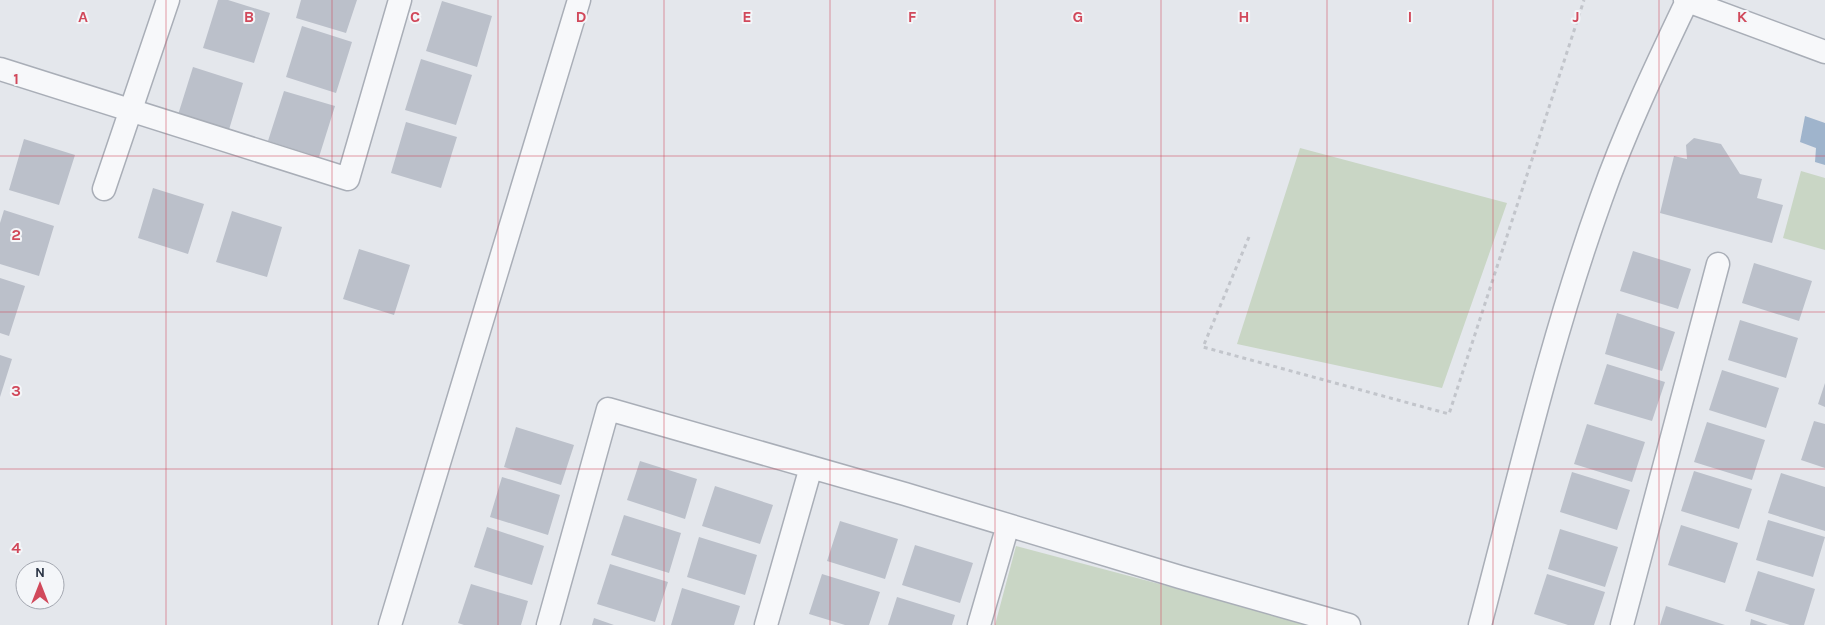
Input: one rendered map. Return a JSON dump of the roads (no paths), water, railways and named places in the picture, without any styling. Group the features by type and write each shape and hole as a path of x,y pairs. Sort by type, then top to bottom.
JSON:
{"street":[{"path":"104,189 168,0"},
{"path":"2,76 131,110 348,179 400,0"},
{"path":"390,625 578,0"},
{"path":"1480,625 1558,328 1601,198 1638,104 1686,0 1825,52"},
{"path":"1622,625 1718,264"},
{"path":"548,625 608,409 1008,525 1180,578 1349,625"},
{"path":"766,625 811,467"},
{"path":"979,625 1008,525"}],"water":[{"path":"1805,116 1825,123 1825,165 1815,162 1816,148 1800,142"}]}
